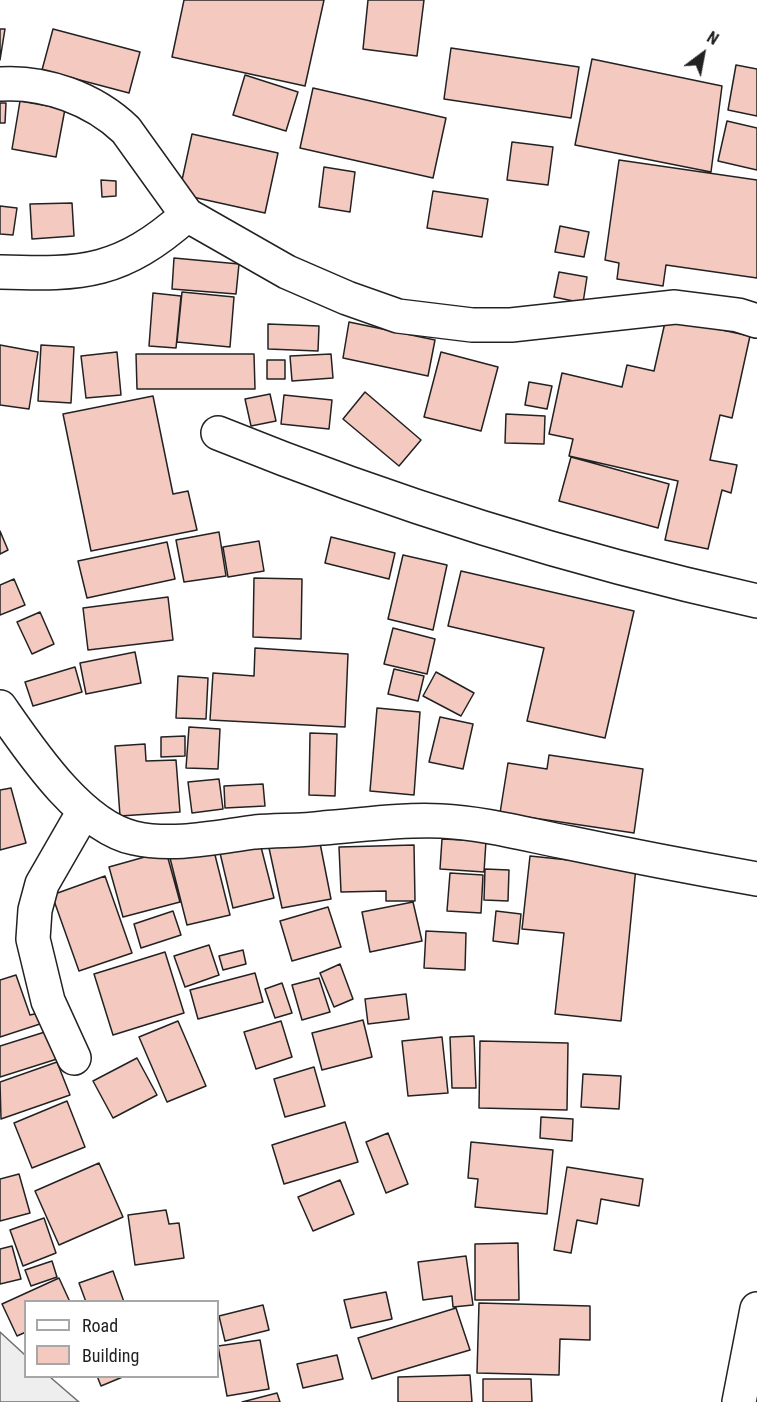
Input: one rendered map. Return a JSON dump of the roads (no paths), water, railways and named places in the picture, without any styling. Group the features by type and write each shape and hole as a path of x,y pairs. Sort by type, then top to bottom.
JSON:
{"street":[{"path":"0,84 12,83 51,89 80,99 115,119 143,153 187,215 287,272 347,298 398,316 472,326 511,325 675,307 738,315 757,321"},
{"path":"0,272 84,271 116,263 163,236 187,215"},
{"path":"218,433 295,465 457,521 681,584 757,601"},
{"path":"0,707 57,782 84,811 108,827 132,838 159,841 188,840 398,820 442,821 505,830 757,879"},
{"path":"74,1058 48,1001 33,939 35,910 42,884 84,811"},
{"path":"739,1402 757,1309"}]}
